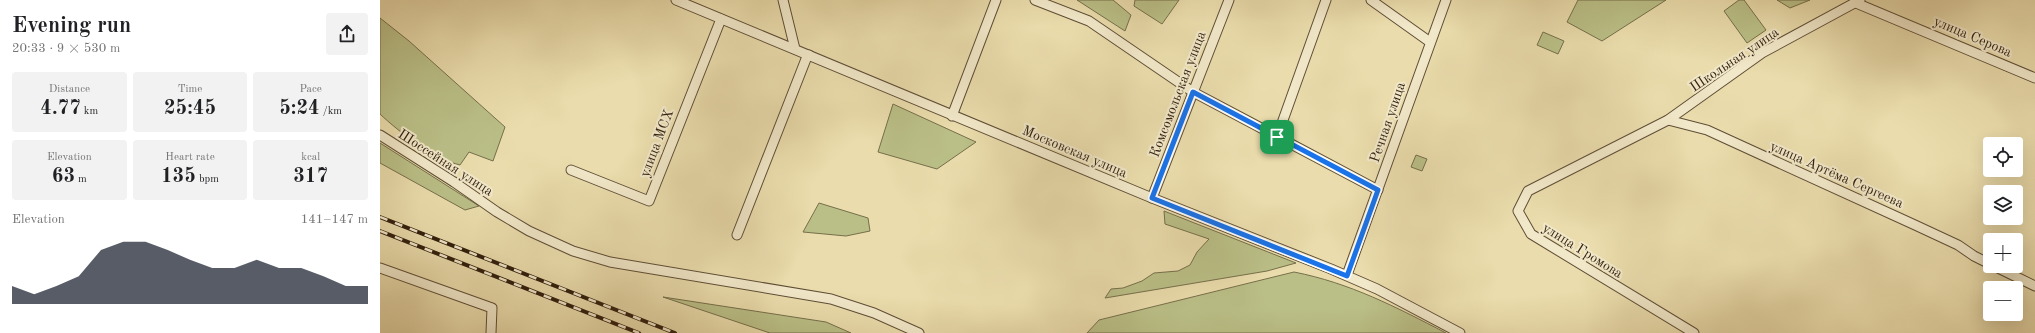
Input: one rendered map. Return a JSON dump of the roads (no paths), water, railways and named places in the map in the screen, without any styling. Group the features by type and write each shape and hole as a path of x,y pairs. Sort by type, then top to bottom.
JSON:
{"street":[{"name":"Московская улица","path":"676,0 952,116 1347,276 1377,289 1460,333"},
{"path":"783,0 795,49"},
{"path":"952,116 996,0"},
{"path":"1035,0 1089,21 1193,92 1378,190"},
{"name":"Комсомольская улица","path":"1152,198 1229,0"},
{"path":"1277,137 1326,0"},
{"path":"1371,0 1430,42"},
{"name":"Речная улица","path":"1347,276 1446,0"},
{"name":"улица Серова","path":"1858,1 2035,78"},
{"name":"Школьная улица","path":"1668,120 1762,54 1858,1"},
{"name":"улица МСХ","path":"571,170 648,200 721,19"},
{"path":"737,235 806,59 809,55"},
{"name":"улица Артёма Сергеева","path":"1668,120 1707,130 1958,245 1983,260"},
{"name":"улица Громова","path":"1668,120 1528,191 1518,212 1531,234 1694,333"},
{"name":"Шоссейная улица","path":"380,135 454,182 497,212 529,231 573,251 610,262 831,299 874,312 919,333"},
{"path":"380,268 492,308 490,333"},
{"path":"2008,273 2035,286"}],"railway":[{"path":"380,217 675,333"},
{"path":"380,231 639,333"}]}
